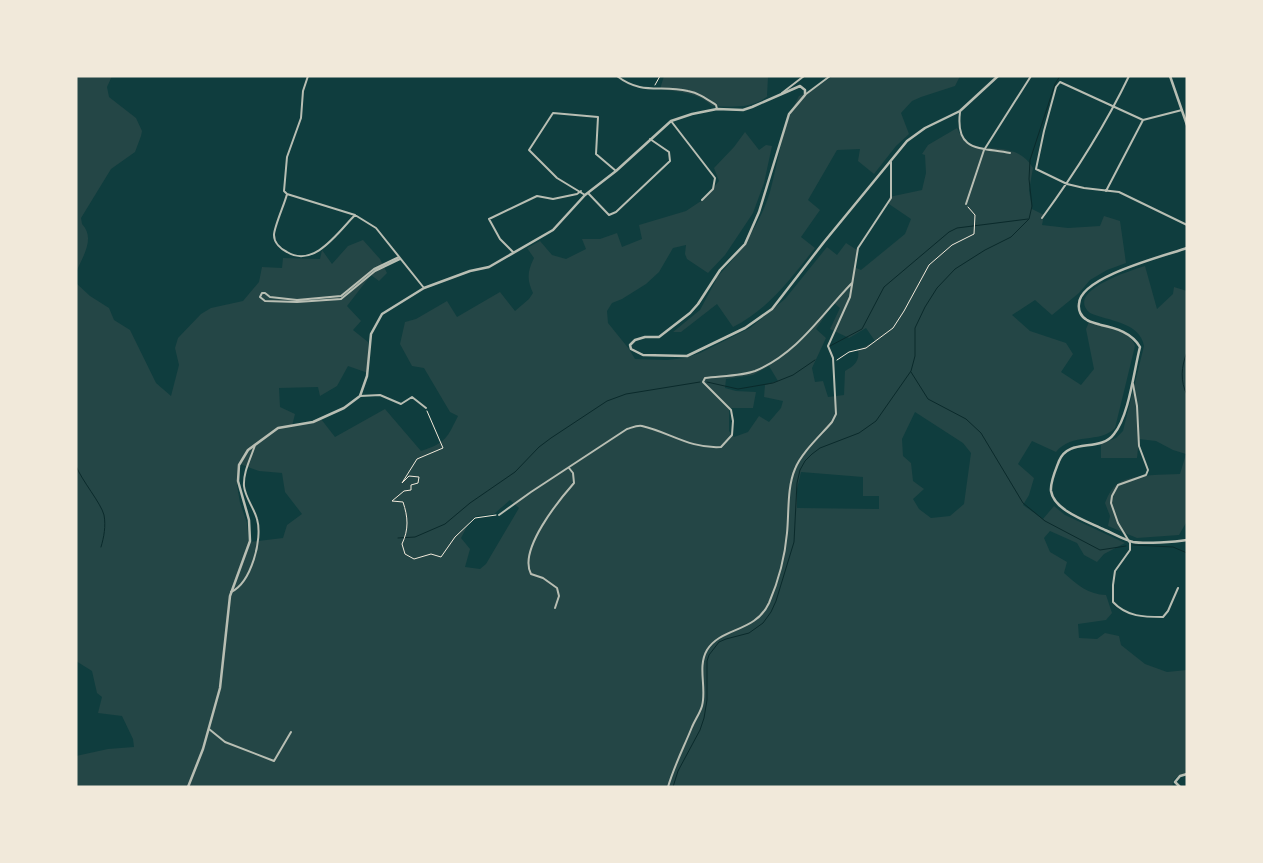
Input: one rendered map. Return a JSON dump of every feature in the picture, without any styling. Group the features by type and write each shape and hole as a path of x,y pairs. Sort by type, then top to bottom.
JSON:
{"street":[{"path":"308,76 303,91 301,118 287,157 284,191 287,194 355,215 376,228 424,288"},
{"path":"616,76 637,87 652,90 686,90 704,97 716,105 718,109"},
{"path":"782,94 804,76"},
{"path":"830,76 805,95 791,110 759,212 745,244 720,270 690,314 659,337 645,337 635,340 630,345 631,349 643,355 687,356 744,328 772,309 907,141 925,128 960,111 998,76"},
{"path":"966,204 984,150 1031,76"},
{"path":"1170,76 1187,125"},
{"path":"1042,218 1067,184 1115,107 1128,77"},
{"path":"1182,110 1143,120 1060,82 1056,87 1036,169 1067,184 1119,192 1130,196 1187,225"},
{"path":"188,787 193,778 209,729 220,688 230,596 250,541 249,520 238,481 239,465 248,450 278,428 313,422 344,408 360,396 367,376 371,334 382,314 392,306 424,288 470,271 489,267 553,230 587,194 671,121 692,114 718,109 743,110 800,86 805,90 805,95"},
{"path":"960,111 959,125 961,134 969,144 984,150 1010,153"},
{"path":"616,170 596,154 598,117 553,113 529,150 557,178 587,194 609,215 616,212 670,161 669,152 650,138"},
{"path":"1106,191 1143,120"},
{"path":"671,121 715,178 712,189 702,200"},
{"path":"668,787 673,770 702,706 702,664 707,649 723,637 755,622 764,613 770,600 787,536 791,483 794,470 832,422 836,414 833,358 828,346 850,297 858,248 891,198 891,162"},
{"path":"513,252 500,238 489,219 537,196 554,198 578,194 581,191"},
{"path":"287,194 274,235 279,247 295,257 309,255 322,249 355,215"},
{"path":"1187,248 1102,278 1089,286 1078,300 1078,309 1086,320 1122,332 1137,341 1140,347 1133,381 1119,427 1114,435 1107,441 1072,448 1063,453 1059,460 1051,489 1054,500 1082,520 1133,542 1187,540"},
{"path":"400,258 375,271 341,299 297,302 265,301 260,297 262,293 265,293 270,298 297,300 341,296 374,269 400,258"},
{"path":"499,515 627,429 640,426 686,442 710,448 721,447 732,435 733,421 731,410 703,382 705,378 754,371 785,354 810,332 852,283"},
{"path":"1133,381 1140,446 1148,470 1146,475 1118,484 1112,496 1111,502 1118,523 1130,540 1130,550 1116,571 1113,584 1113,602 1121,610 1148,617 1164,617 1178,588"},
{"path":"360,396 380,395 401,404 412,396 426,408"},
{"path":"232,592 238,588 246,577 257,548 259,531 257,519 244,486 254,445"},
{"path":"555,608 559,596 557,588 543,578 531,574 528,569 530,554 541,526 557,502 574,482 569,468"},
{"path":"209,729 225,742 274,761 291,732"},
{"path":"1180,787 1175,782 1180,776 1187,774"}],"path":[{"path":"652,90 660,76"},
{"path":"833,364 848,352 866,348 893,328 929,265 952,245 974,234 976,215 966,204"},
{"path":"426,408 443,448 417,459 402,483 409,476 419,477 418,483 410,485 411,490 404,491 392,501 403,502 407,514 407,533 402,544 405,554 414,559 431,554 441,557 455,537 474,518 499,515"}],"shaded area":[{"path":"76,76 112,76 107,87 109,97 136,118 142,131 135,152 111,169 81,218 88,236 88,242 76,273"},
{"path":"664,76 770,76 768,77 767,96 769,95 763,100 749,105 735,107 712,106 694,95 660,89"},
{"path":"833,76 960,76 955,86 912,101 901,113 909,134 896,146 874,174 858,161 860,149 837,150 808,200 820,210 801,237 815,248 788,281 758,311 733,327 717,304 681,332 673,332 700,310 715,279 742,247 757,223 772,184 782,139 799,96 811,91"},
{"path":"957,128 963,139 970,144 1008,150 1026,159 1033,168 1029,190 1032,209 1044,215 1042,225 1068,228 1100,226 1104,216 1120,221 1126,263 1107,270 1090,280 1079,293 1052,315 1035,300 1012,315 1030,331 1066,343 1073,354 1061,372 1081,385 1094,369 1086,329 1089,322 1128,336 1135,346 1115,428 1102,436 1070,442 1056,452 1032,441 1018,464 1034,478 1029,495 1023,505 1043,519 1054,506 1065,515 1125,543 1104,554 1097,562 1084,555 1077,543 1050,531 1044,538 1050,552 1067,562 1064,573 1088,591 1106,595 1112,613 1106,620 1078,624 1079,638 1097,639 1105,633 1119,636 1121,645 1145,664 1167,672 1187,670 1187,773 1174,779 1173,787 76,787 76,756 108,749 134,747 133,739 122,716 98,713 102,697 97,693 92,671 76,661 76,283 90,296 109,308 114,320 130,330 156,383 171,396 179,365 175,348 178,338 201,314 211,308 243,301 259,282 262,267 282,268 283,258 320,259 322,250 332,264 348,246 363,240 380,259 387,273 379,281 371,275 347,306 361,321 353,330 368,342 368,373 348,366 337,386 320,396 318,387 279,388 280,407 295,414 292,426 321,419 335,437 385,409 421,451 445,439 458,416 450,412 424,368 412,366 400,344 405,322 416,319 447,301 457,317 500,292 515,311 533,293 529,276 534,258 527,248 540,241 552,255 566,259 586,249 582,239 600,239 617,233 622,247 642,239 639,225 686,211 704,199 719,181 714,168 745,132 759,150 766,145 772,146 764,183 753,213 725,255 708,273 687,259 685,254 686,245 673,248 659,272 646,284 612,303 607,311 608,323 635,359 667,360 685,358 700,353 750,328 785,299 827,247 837,255 846,243 857,250 854,267 861,270 905,234 911,219 889,204 889,197 922,190 926,173 925,155 922,154 928,145","holes":["834,303 840,308 830,329 849,338 866,328 875,341 858,350 856,363 845,371 844,395 828,397 823,381 815,382 812,368 826,338 816,329","769,366 778,381 765,385 764,397 783,401 781,408 769,422 759,416 748,432 734,437 729,431 729,408 753,408 756,392 736,391 725,388 726,379 753,375","915,412 963,443 971,453 964,504 950,516 931,518 919,509 913,499 924,489 913,481 911,463 903,456 902,439","240,464 259,471 282,473 285,492 302,514 287,525 283,538 249,542 247,523 240,503 237,485","801,472 863,477 863,496 879,496 879,509 797,508 797,489","510,500 519,508 486,564 480,569 465,567 470,549 461,538 470,521 476,516 494,514"]},
{"path":"1145,266 1157,309 1173,294 1174,287 1187,291 1187,521 1179,535 1137,538 1108,526 1110,516 1105,503 1109,494 1122,481 1136,477 1180,474 1186,454 1156,441 1139,439 1137,458 1101,458 1101,444 1116,438 1123,431 1144,346 1141,338 1130,327 1090,313 1084,305 1086,297 1103,283"}],"waterway":[{"path":"673,787 678,771 700,730 704,718 707,700 707,661 709,655 719,642 749,633 763,623 776,601 794,542 797,483 800,470 805,461 820,448 859,433 876,421 911,371 915,356 915,328 937,288 955,269 985,250 1011,237 1029,219 1032,206 1029,179 1030,160 1055,84 1060,76"},
{"path":"830,346 862,329 884,287 949,232 957,228 1028,219"},
{"path":"1187,352 1182,374 1187,395"},
{"path":"707,382 738,389 773,383 793,375 815,360"},
{"path":"911,372 928,399 966,419 981,433 1023,503 1045,521 1100,550 1126,546"},
{"path":"398,538 415,537 445,524 470,503 515,472 539,447 607,401 626,394 700,382"},
{"path":"76,466 104,515 105,523 101,547"},
{"path":"1133,545 1173,547 1187,553"}]}
